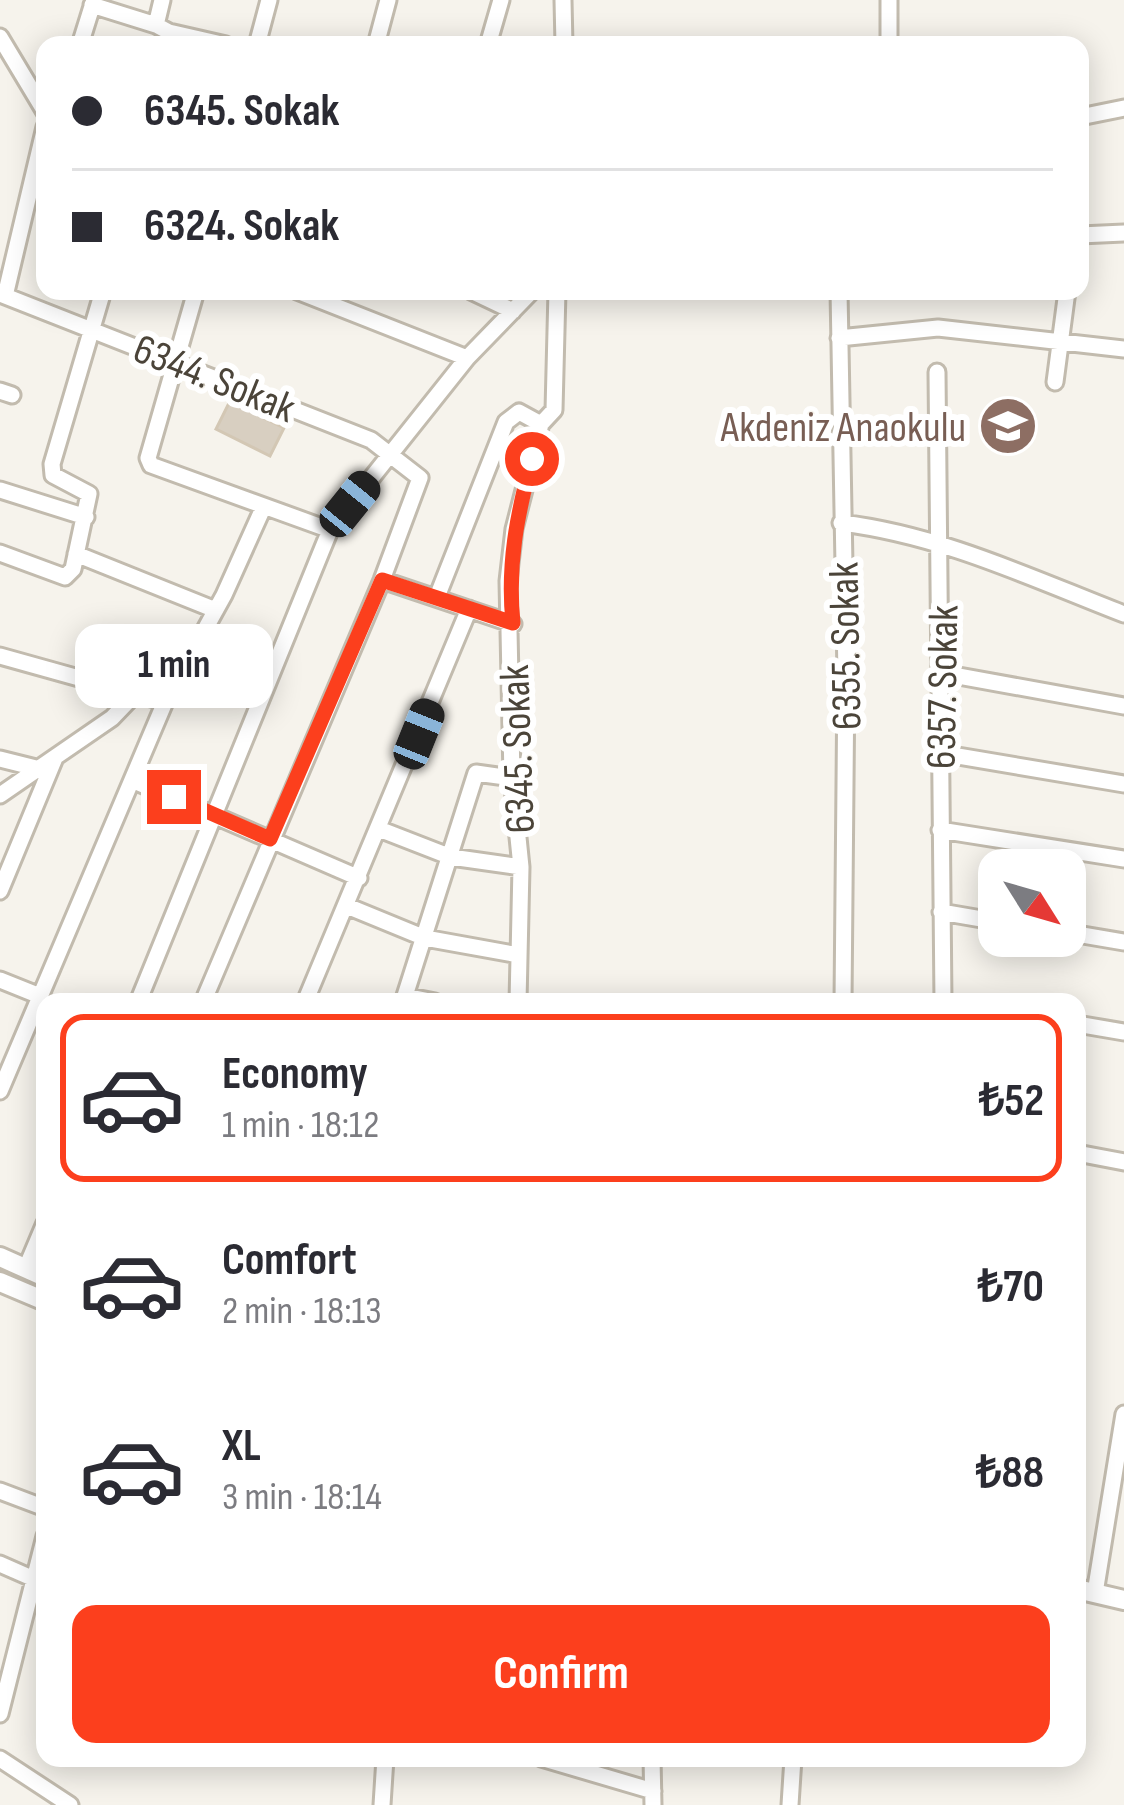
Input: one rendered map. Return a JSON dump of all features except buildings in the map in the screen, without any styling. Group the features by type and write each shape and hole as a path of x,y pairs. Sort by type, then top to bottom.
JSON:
{"street":[{"path":"83,36 93,3 164,34 163,0"},
{"path":"259,36 269,0"},
{"path":"378,36 388,0"},
{"path":"491,36 501,0"},
{"path":"562,0 564,36"},
{"path":"889,0 889,36"},
{"path":"0,37 36,97"},
{"path":"1089,114 1123,106"},
{"path":"3,295 36,163"},
{"path":"1089,235 1124,233"},
{"name":"6344. Sokak","path":"3,295 174,359 371,440 390,453 420,478 382,580"},
{"path":"0,553 64,577 76,554 89,494 52,475 52,464 101,300"},
{"path":"193,300 148,458 151,465 330,530"},
{"path":"320,300 467,358"},
{"path":"489,300 512,311"},
{"path":"142,993 330,530 467,358 523,300"},
{"name":"6345. Sokak","path":"518,993 521,867 512,778 513,623 508,581 514,529 541,424 554,410 557,300"},
{"name":"6355. Sokak","path":"839,300 846,675 843,993"},
{"path":"1054,382 1066,300"},
{"path":"839,338 938,328 1124,350"},
{"name":"6357. Sokak","path":"937,372 943,543 944,993"},
{"path":"437,597 506,422 518,412 541,424"},
{"path":"0,490 86,517"},
{"path":"41,993 165,702 264,506"},
{"path":"841,523 903,531 943,543 1124,614"},
{"path":"76,554 213,609"},
{"path":"207,993 382,580 513,623"},
{"path":"309,993 469,609"},
{"path":"0,656 165,702"},
{"path":"941,673 1124,706"},
{"path":"0,795 112,718 136,693"},
{"path":"940,753 1124,784"},
{"path":"0,890 56,755"},
{"path":"0,759 36,768"},
{"path":"406,993 476,773 512,778"},
{"path":"131,780 217,813 359,878"},
{"path":"379,829 451,857 521,867"},
{"path":"940,830 1124,860"},
{"path":"347,906 425,938 519,955"},
{"path":"940,912 978,918"},
{"path":"1086,936 1124,942"},
{"path":"0,980 36,994"},
{"path":"0,1091 36,1006"},
{"path":"1086,1026 1124,1032"},
{"path":"1086,1155 1124,1162"},
{"path":"0,1257 36,1272"},
{"path":"0,1282 36,1297"},
{"path":"1124,1414 1086,1591 1124,1600"},
{"path":"0,1491 36,1505"},
{"path":"0,1564 34,1579"},
{"path":"0,1714 8,1640 36,1571"},
{"path":"0,1759 70,1805"},
{"path":"382,1805 384,1767"},
{"path":"566,1767 653,1798 652,1767"},
{"path":"790,1805 792,1767"}],"place":[{"name":"Akdeniz Anaokulu","path":"1008,426"}],"route":[{"path":"174,797 270,839 382,580 513,623 508,581 514,529 532,459"}]}
